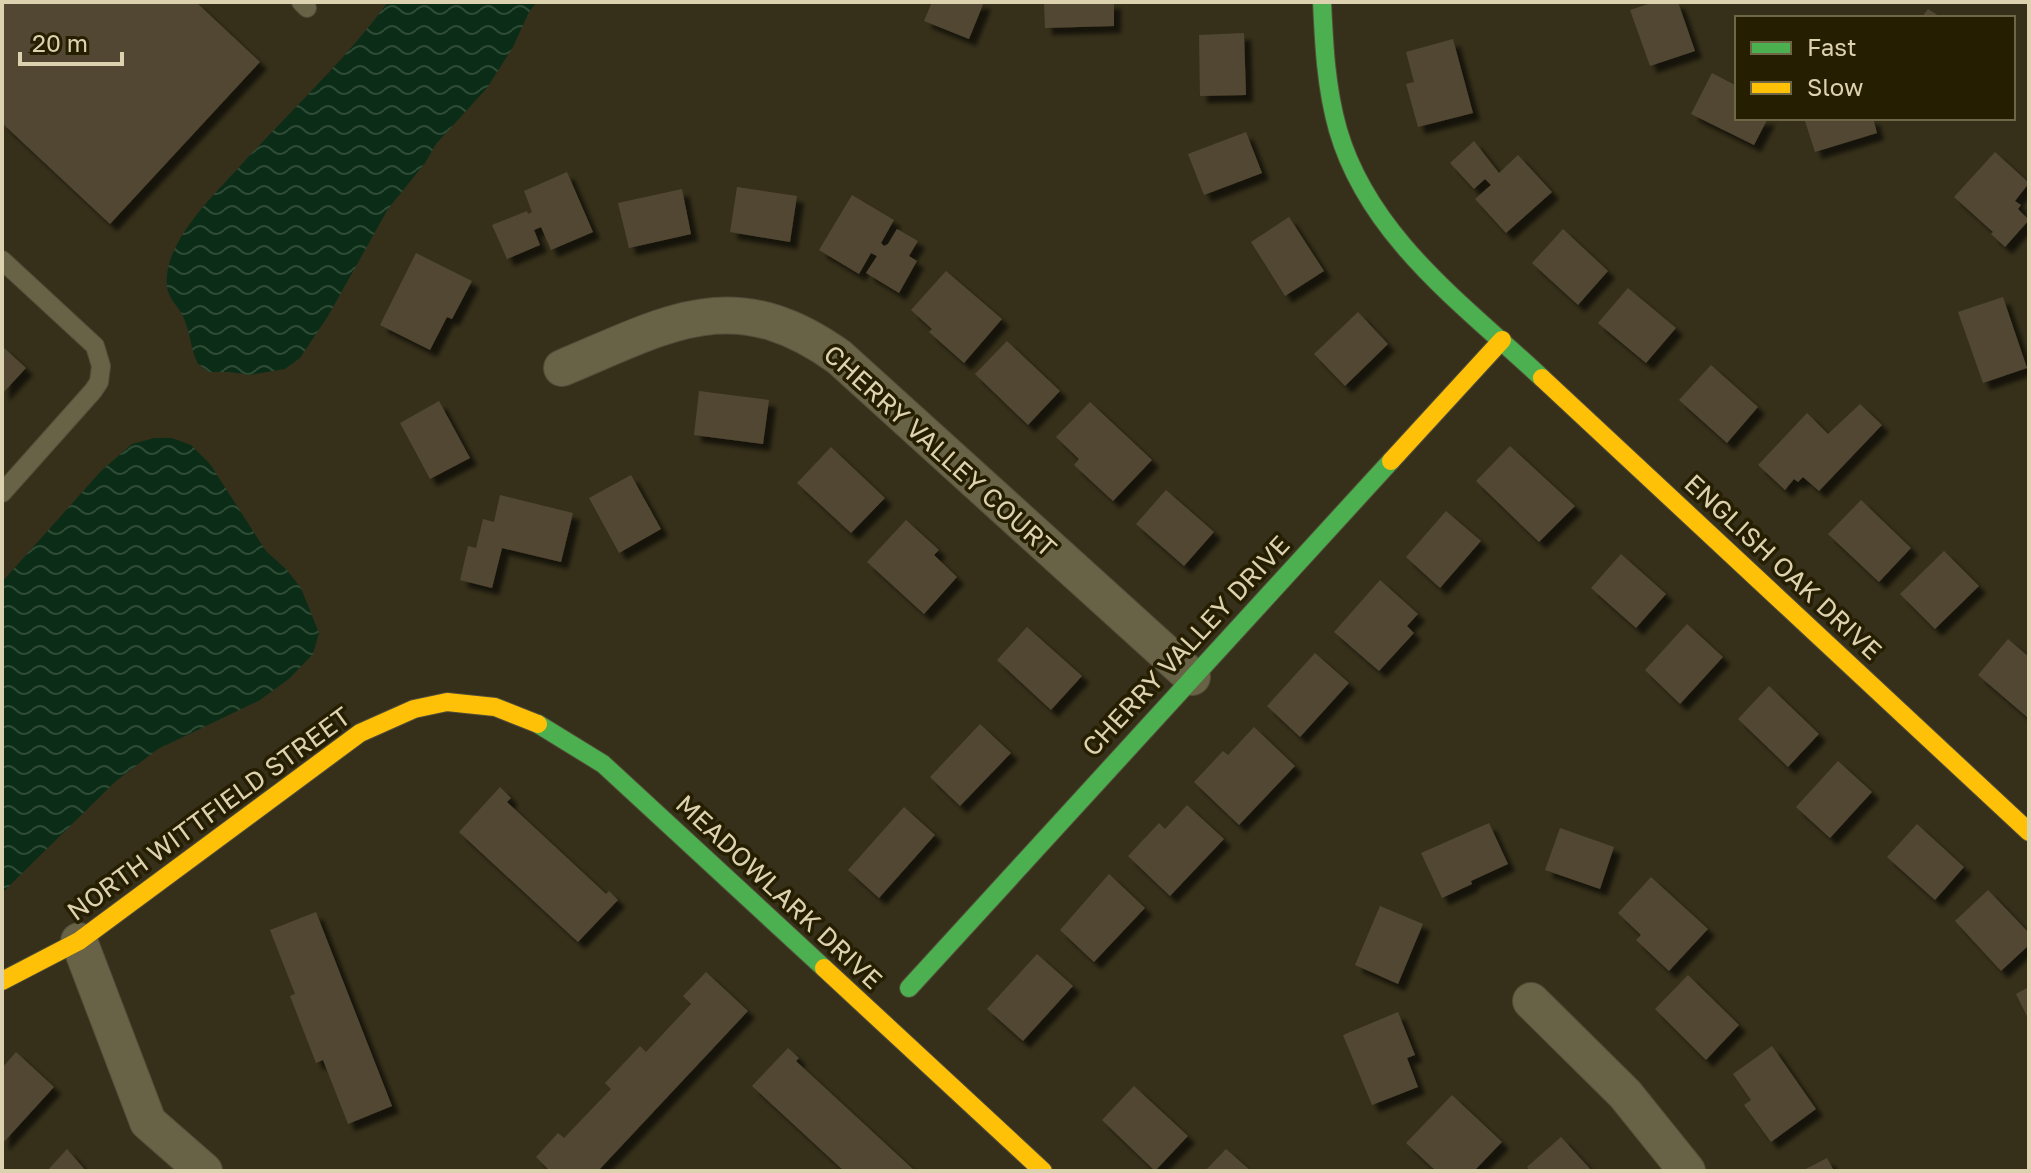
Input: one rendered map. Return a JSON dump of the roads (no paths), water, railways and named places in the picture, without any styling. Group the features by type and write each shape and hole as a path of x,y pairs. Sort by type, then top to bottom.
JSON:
{"street":[{"name":"ENGLISH OAK DRIVE","path":"1322,2 1325,67 1337,132 1366,197 1391,233 1413,258 2029,832"},
{"name":"CHERRY VALLEY COURT","path":"562,368 645,332 690,318 722,314 754,316 784,325 813,339 839,357 1192,677"},
{"name":"CHERRY VALLEY DRIVE","path":"909,988 1502,340"},
{"name":"NORTH WITTFIELD STREET","path":"2,981 79,941 348,741 413,710 452,701"},
{"name":"MEADOWLARK DRIVE","path":"452,701 518,713 562,735 603,764 1043,1171"},
{"path":"79,941 148,1122 204,1171"},
{"path":"1531,1001 1625,1094 1687,1171"}],"lane":[{"path":"2,260 95,346 101,366 99,382 93,391 2,493"}],"water":[{"path":"388,2 537,2 487,88 436,144 425,163 388,209 328,316 300,358 285,369 250,375 209,372 198,364 188,329 168,291 167,275 177,245 208,202 336,65"},
{"path":"154,438 172,438 191,445 210,464 266,551 301,588 319,633 313,654 290,678 260,700 158,749 116,781 2,893 2,582 101,471 132,444"}]}
